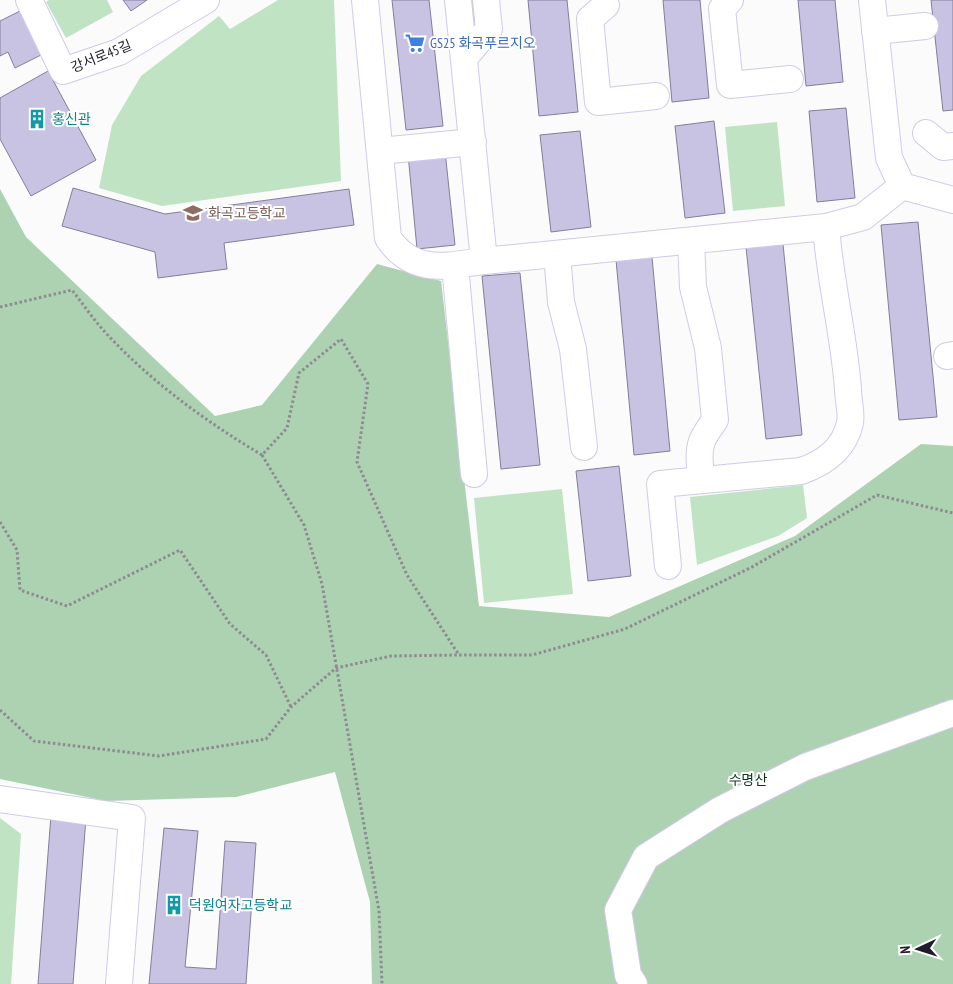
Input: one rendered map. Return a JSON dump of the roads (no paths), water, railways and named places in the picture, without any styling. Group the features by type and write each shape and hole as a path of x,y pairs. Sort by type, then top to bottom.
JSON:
{"lane":[{"name":"강서로45길","path":"29,0 63,71 119,52 206,0"},
{"path":"365,0 388,238 397,251 410,261 430,266 455,265 826,227 863,217 902,186"},
{"path":"458,0 484,261"},
{"path":"464,58 490,29 486,0"},
{"path":"730,0 722,9 730,85 790,80"},
{"path":"737,0 745,69"},
{"path":"872,0 889,158 902,186 953,200"},
{"path":"606,2 604,17 611,89"},
{"path":"606,2 590,20 598,102 656,96"},
{"path":"875,31 925,26"},
{"path":"926,133 943,147 953,146"},
{"path":"380,151 472,142"},
{"path":"668,566 660,484 801,471 821,465 842,442 850,422 847,376 830,274 826,227"},
{"path":"691,240 693,287 708,348 715,420 703,436 699,448 700,466"},
{"path":"558,254 561,302 573,349 584,446"},
{"path":"455,265 474,474"},
{"path":"634,984 628,975 618,910 646,858 720,810 805,767 953,713"},
{"path":"0,799 132,818 119,984"}],"place":[{"name":"GS25 화곡푸르지오","path":"415,43"},
{"name":"홍신관","path":"37,119"},
{"name":"화곡고등학교","path":"193,213"},
{"name":"덕원여자고등학교","path":"174,905"}],"park label":[{"name":"수명산","path":"748,780"}]}
